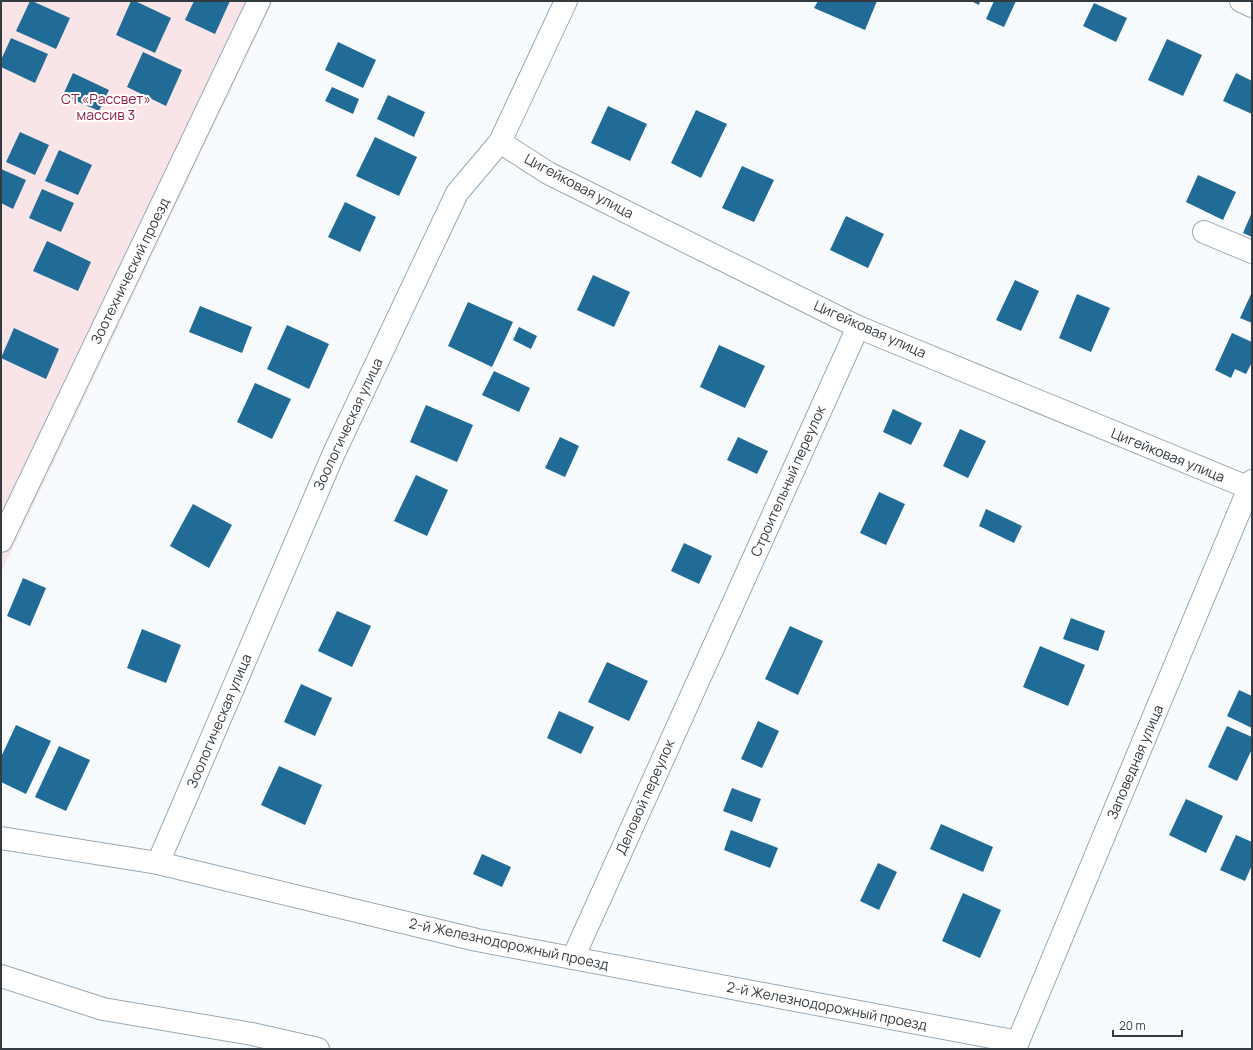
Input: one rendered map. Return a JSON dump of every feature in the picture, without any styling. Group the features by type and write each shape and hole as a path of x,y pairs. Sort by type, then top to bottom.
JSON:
{"street":[{"name":"Зоотехнический проезд","path":"1,541 259,1"},
{"name":"Зоологическая улица","path":"158,863 334,453 457,193 500,142 566,1"},
{"path":"1240,1 1252,6"},
{"name":"Цигейковая улица","path":"500,142 548,173 858,327 1251,486"},
{"path":"1204,232 1252,252"},
{"name":"Строительный переулок","path":"717,636 858,327"},
{"name":"Заповедная улица","path":"1017,1046 1251,486"},
{"name":"Деловой переулок","path":"573,958 717,636"},
{"name":"2-й Железнодорожный проезд","path":"1,838 158,863 477,940 1017,1046"},
{"path":"1,976 103,1009 252,1034 318,1049"}],"green space":[{"name":"СТ «Рассвет» массив 3","path":"1,1 273,1 1,573"}],"building":[{"path":"30,1 70,18 56,49 16,31"},
{"path":"131,1 135,1 171,18 155,53 116,35"},
{"path":"194,1 230,1 215,34 185,20"},
{"path":"818,1 877,1 865,30 814,8"},
{"path":"971,1 980,1 979,5"},
{"path":"994,1 1016,1 1004,27 986,19"},
{"path":"1094,3 1127,18 1116,42 1083,26"},
{"path":"11,38 48,54 35,83 1,67 1,60"},
{"path":"1167,39 1202,55 1183,96 1148,80"},
{"path":"338,42 376,60 363,88 325,70"},
{"path":"143,52 182,70 166,106 127,87"},
{"path":"73,73 109,90 99,111 63,95"},
{"path":"1236,73 1252,81 1252,114 1223,101"},
{"path":"332,87 359,99 353,114 325,101"},
{"path":"388,95 425,112 414,137 377,119"},
{"path":"608,106 647,124 630,161 591,143"},
{"path":"696,110 727,124 701,178 671,163"},
{"path":"20,132 49,145 35,175 6,162"},
{"path":"375,137 417,157 399,196 356,176"},
{"path":"59,150 92,165 78,195 45,181"},
{"path":"742,166 774,180 754,222 722,208"},
{"path":"1,169 26,180 13,209 1,203"},
{"path":"1198,175 1236,192 1223,220 1186,202"},
{"path":"42,189 74,203 61,232 29,218"},
{"path":"345,202 376,217 360,252 328,237"},
{"path":"1252,212 1252,237 1243,233"},
{"path":"846,216 884,234 868,268 830,250"},
{"path":"47,241 91,262 78,291 33,271"},
{"path":"593,275 630,292 614,327 577,310"},
{"path":"1015,280 1039,291 1021,331 996,320"},
{"path":"1252,292 1252,323 1240,318"},
{"path":"1077,294 1110,308 1091,352 1059,338"},
{"path":"468,302 513,322 492,367 448,346"},
{"path":"200,306 252,327 242,353 189,332"},
{"path":"287,325 329,344 309,389 267,369"},
{"path":"519,327 537,336 531,349 513,340"},
{"path":"14,328 59,349 46,379 1,358"},
{"path":"1232,333 1252,342 1252,362 1246,374 1235,369 1231,378 1215,370"},
{"path":"719,345 765,366 745,408 700,387"},
{"path":"494,371 530,388 519,412 482,395"},
{"path":"255,383 291,399 272,439 237,422"},
{"path":"426,405 473,425 457,462 410,442"},
{"path":"893,409 922,423 911,445 883,432"},
{"path":"960,429 986,441 968,478 943,466"},
{"path":"560,437 579,446 565,477 545,468"},
{"path":"738,437 768,451 757,474 727,460"},
{"path":"416,475 448,490 427,536 394,521"},
{"path":"879,492 905,504 886,545 860,533"},
{"path":"193,504 232,525 209,568 170,546"},
{"path":"986,509 1022,526 1014,543 979,526"},
{"path":"684,543 712,556 699,584 671,571"},
{"path":"23,578 46,588 30,626 7,616"},
{"path":"337,611 371,626 352,667 318,651"},
{"path":"1071,618 1105,631 1098,651 1063,639"},
{"path":"790,626 823,641 798,695 765,679"},
{"path":"142,629 181,645 166,683 127,668"},
{"path":"1040,646 1085,665 1068,706 1023,687"},
{"path":"607,662 648,681 629,721 588,702"},
{"path":"301,684 332,698 315,736 284,722"},
{"path":"1239,690 1252,696 1252,728 1227,716"},
{"path":"559,711 594,727 581,754 547,738"},
{"path":"758,721 779,731 762,768 741,759"},
{"path":"16,725 51,741 26,794 1,782 1,757"},
{"path":"1227,726 1252,737 1252,749 1237,781 1208,767"},
{"path":"59,746 90,760 66,811 35,797"},
{"path":"279,766 322,785 305,825 261,805"},
{"path":"732,788 761,799 752,822 723,811"},
{"path":"1186,799 1223,816 1206,853 1169,835"},
{"path":"941,824 993,847 983,872 930,849"},
{"path":"731,830 778,848 770,868 724,850"},
{"path":"1236,835 1252,842 1252,865 1245,881 1220,870"},
{"path":"482,854 511,867 502,887 473,874"},
{"path":"878,863 897,872 879,910 860,901"},
{"path":"963,893 1001,910 980,958 942,941"}]}
